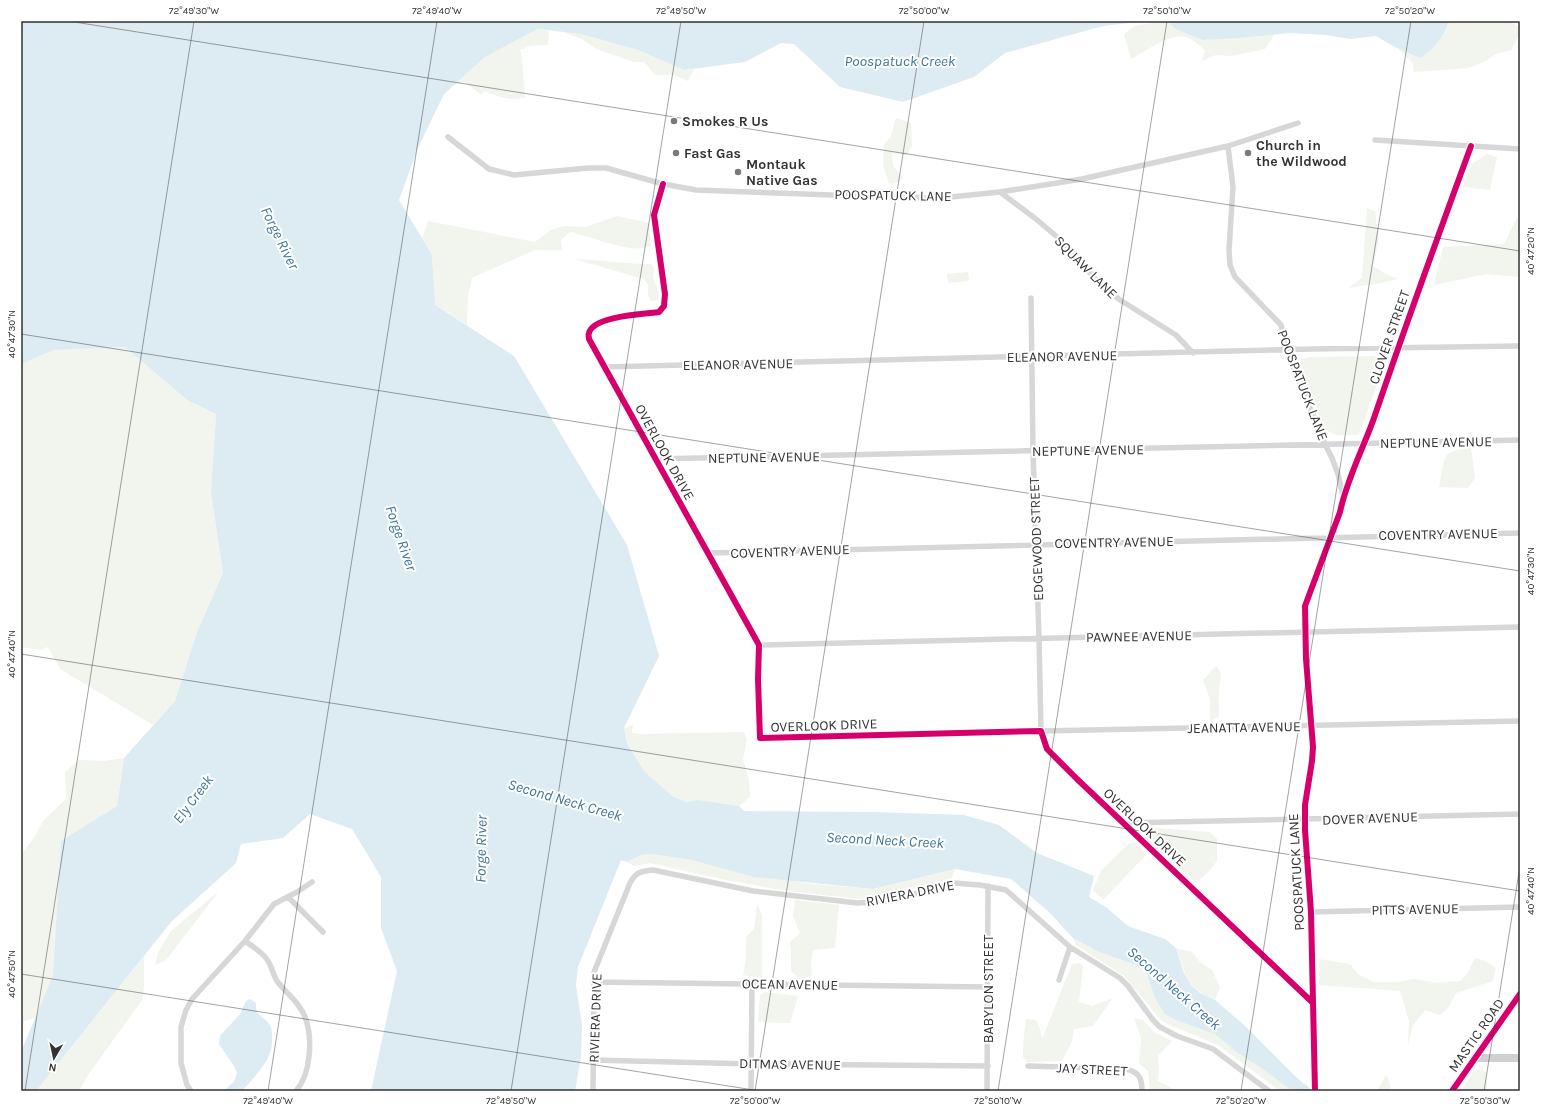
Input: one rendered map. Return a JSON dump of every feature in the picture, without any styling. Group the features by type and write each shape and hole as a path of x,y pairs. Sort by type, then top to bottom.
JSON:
{"main road":[{"name":"MASTIC ROAD","path":"1452,1091 1520,994"},
{"path":"1476,1058 1520,1058"}],"street":[{"name":"POOSPATUCK LANE","path":"448,137 489,170 514,175 588,168 606,168 663,184 696,190 941,198 1000,192 1082,179 1228,146 1298,123"},
{"path":"1376,140 1520,149"},
{"name":"POOSPATUCK LANE","path":"1228,146 1233,187 1229,250 1230,265 1235,277 1281,325 1290,351 1293,367 1338,474 1344,496"},
{"name":"CLOVER STREET","path":"1330,537 1471,146"},
{"name":"OVERLOOK DRIVE","path":"663,184 654,215 664,294 664,306 659,312 606,319 593,327 589,332 589,339 759,645 758,709 760,738 1041,731 1047,749 1312,1002"},
{"name":"SQUAW LANE","path":"1000,192 1036,219 1063,242 1098,282 1120,300 1176,335 1193,353"},
{"name":"EDGEWOOD STREET","path":"1030,298 1041,731"},
{"name":"ELEANOR AVENUE","path":"604,367 1520,346"},
{"name":"NEPTUNE AVENUE","path":"655,459 1520,440"},
{"name":"COVENTRY AVENUE","path":"709,553 1520,532"},
{"name":"POOSPATUCK LANE","path":"1315,1091 1311,912 1305,820 1305,805 1312,761 1312,725 1305,606 1330,537"},
{"name":"PAWNEE AVENUE","path":"759,645 1520,627"},
{"name":"JEANATTA AVENUE","path":"1041,731 1520,721"},
{"name":"DOVER AVENUE","path":"1124,823 1520,814"},
{"name":"RIVIERA DRIVE","path":"593,1091 594,972 634,875 640,871 653,870 664,871 753,891 857,903 889,900 952,883 988,886 1006,890 1070,947 1120,978 1160,1027 1177,1036 1213,1049 1269,1091"},
{"path":"191,1091 187,1086 181,1063 181,1027 186,1010 192,999 245,941 274,904 312,882"},
{"name":"BABYLON STREET","path":"987,1091 988,886"},
{"path":"288,897 323,932"},
{"name":"PITTS AVENUE","path":"1311,912 1520,907"},
{"path":"245,941 268,959 277,980 290,995 305,1017 310,1042 308,1063 304,1076 296,1091"},
{"path":"1059,980 1070,947"},
{"name":"OCEAN AVENUE","path":"593,982 988,987"},
{"path":"751,1091 752,984"},
{"name":"DITMAS AVENUE","path":"593,1060 752,1064 988,1066"},
{"name":"JAY STREET","path":"1028,1066 1126,1069 1134,1071 1140,1076 1142,1091"}],"shaded area":[{"path":"1166,21 1177,30 1203,40 1275,34 1265,49 1231,56 1216,55 1202,61 1205,50 1189,38 1179,36 1165,40 1131,59 1124,34 1135,26"},
{"path":"1449,21 1511,21 1520,28 1520,38 1518,37 1511,50 1496,54 1484,62 1468,68 1414,72 1413,63 1396,47 1420,58 1430,51 1438,42"},
{"path":"538,29 549,31 548,45 530,46 520,50 525,98 504,98 485,91 481,95 465,82 454,85 485,57"},
{"path":"563,32 581,34 638,50 684,70 694,69 688,81 674,75 655,75 644,62 634,62 596,49 582,39"},
{"path":"896,118 911,123 912,146 907,155 892,153 893,166 903,178 896,183 889,184 883,165 884,144 891,136"},
{"path":"1487,154 1497,157 1490,190 1463,187 1470,165"},
{"path":"1367,208 1375,211 1379,241 1373,266 1398,279 1348,288 1362,278"},
{"path":"617,216 649,223 651,246 642,248 622,247 570,232 561,240 562,250 535,250 472,278 468,295 467,325 435,305 432,256 422,238 428,221 535,242 551,230 564,226 586,227"},
{"path":"1517,217 1520,221 1520,277 1486,274 1434,285 1443,247 1504,244"},
{"path":"574,259 651,264 654,268 653,277 659,293 658,300 651,301 648,295 648,284 644,279"},
{"path":"968,272 969,281 948,283 947,274"},
{"path":"125,347 187,400 216,414 211,492 223,573 197,632 175,701 153,725 60,669 48,647 41,650 21,647 21,364 54,350"},
{"path":"1382,356 1385,362 1360,432 1358,435 1339,435 1331,433 1323,426 1299,366 1301,359 1311,357"},
{"path":"1471,448 1475,478 1468,488 1439,487 1443,464 1447,454 1457,450"},
{"path":"1216,666 1221,675 1219,687 1219,717 1210,721 1210,699 1203,680"},
{"path":"633,725 632,733 640,734 744,732 747,740 743,760 749,780 750,797 739,806 698,800 686,802 672,796 644,771 627,742 624,728"},
{"path":"124,758 117,806 61,842 53,975 35,1018 24,1021 21,1031 21,854 33,839 43,821 66,799 65,772 79,760 105,761"},
{"path":"1156,828 1210,832 1217,839 1217,861 1196,883 1144,838 1146,834"},
{"path":"1136,842 1146,855 1103,900 1093,890 1101,871 1128,844"},
{"path":"651,854 692,860 813,884 873,889 955,869 952,878 887,897 858,899 788,891 726,880 650,863 634,866 627,862 641,855"},
{"path":"219,891 166,960 155,965 158,953 171,931"},
{"path":"795,900 839,905 835,948 813,950 811,962 812,976 800,979 791,971 790,942 800,933 793,916"},
{"path":"757,904 762,915 762,979 743,975 746,958 746,937 754,929"},
{"path":"1073,938 1099,952 1136,965 1146,972 1155,998 1178,1021 1215,1034 1278,1060 1310,1088 1309,1091 1280,1091 1218,1045 1167,1024 1161,1020 1124,976 1076,945"},
{"path":"1176,948 1192,952 1200,962 1212,970 1220,987 1215,1000 1197,990 1188,980"},
{"path":"144,956 143,999 88,1075 79,1091 36,1091"},
{"path":"1475,958 1485,961 1496,968 1493,981 1456,993 1448,1008 1440,1015 1425,1010 1413,1025 1408,1045 1409,1021 1400,991 1319,985 1319,959 1350,964 1358,974 1374,982 1397,982 1414,979 1436,983 1460,981 1467,974"},
{"path":"1080,963 1083,966 1079,1002 1092,1006 1113,998 1093,1026 1074,1029 1072,1041 1062,1061 1027,1062 1023,1057 1026,1019 1036,1020 1042,1039 1072,964"},
{"path":"765,992 798,996 790,1023 758,1022 760,995"},
{"path":"1134,1018 1143,1020 1154,1032 1172,1041 1158,1056 1158,1081 1177,1091 1150,1091 1148,1071 1139,1063 1141,1038"},
{"path":"1479,1069 1487,1072 1487,1091 1461,1091 1473,1072"},
{"path":"1386,1075 1389,1080 1391,1091 1377,1091"}],"water":[{"path":"21,21 1148,21 1103,26 1005,53 974,77 903,102 840,87 794,44 781,43 745,62 684,70 638,50 581,34 538,29 485,57 444,94 417,150 399,200 432,255 435,305 514,356 627,545 659,656 624,728 627,743 644,771 672,796 686,802 698,800 739,806 744,811 872,812 964,815 999,825 1037,853 1094,876 1089,897 1106,907 1128,926 1165,939 1176,948 1184,973 1191,985 1200,993 1215,1000 1243,1024 1298,1079 1310,1088 1310,1091 1292,1091 1260,1067 1239,1054 1215,1034 1178,1021 1165,1014 1155,998 1146,972 1136,965 1099,952 1073,938 1050,913 1011,879 955,869 873,889 754,877 692,860 651,854 641,855 627,862 621,860 578,967 576,985 582,1025 581,1057 575,1091 371,1091 397,971 381,928 381,877 352,829 310,814 283,838 241,844 236,863 171,922 36,1091 21,1091 21,1052 53,975 61,841 117,806 124,758 175,701 197,632 223,573 211,492 216,414 187,400 125,347 54,350 21,364"},
{"path":"1166,21 1449,21 1438,42 1430,51 1420,58 1393,46 1376,36 1350,39 1326,35 1290,33 1203,40 1177,30"},
{"path":"250,999 256,1003 258,1013 271,1027 272,1045 270,1052 263,1066 242,1091 223,1091 234,1082 237,1073 219,1044 220,1036 240,1014 246,1001"}],"cycle path":[{"path":"1315,1091 1311,912 1305,830 1305,805 1313,747 1306,659 1305,606 1471,146"},
{"path":"663,184 654,215 665,294 664,306 659,312 609,319 593,327 589,334 589,339 759,645 758,679 760,738 1041,731 1047,749 1312,1002"},
{"path":"1452,1091 1520,994"}],"place":[{"name":"Smokes R Us","path":"674,121"},
{"name":"Fast Gas","path":"676,153"},
{"name":"Church in the Wildwood","path":"1248,153"},
{"name":"Montauk Native Gas","path":"738,172"}],"water label":[{"name":"Poospatuck Creek","path":"900,61"},
{"name":"Forge River","path":"280,238"},
{"name":"Forge River","path":"401,538"},
{"name":"Ely Creek","path":"193,799"},
{"name":"Second Neck Creek","path":"565,800"},
{"name":"Second Neck Creek","path":"885,840"},
{"name":"Forge River","path":"481,849"},
{"name":"Second Neck Creek","path":"1174,988"}]}
